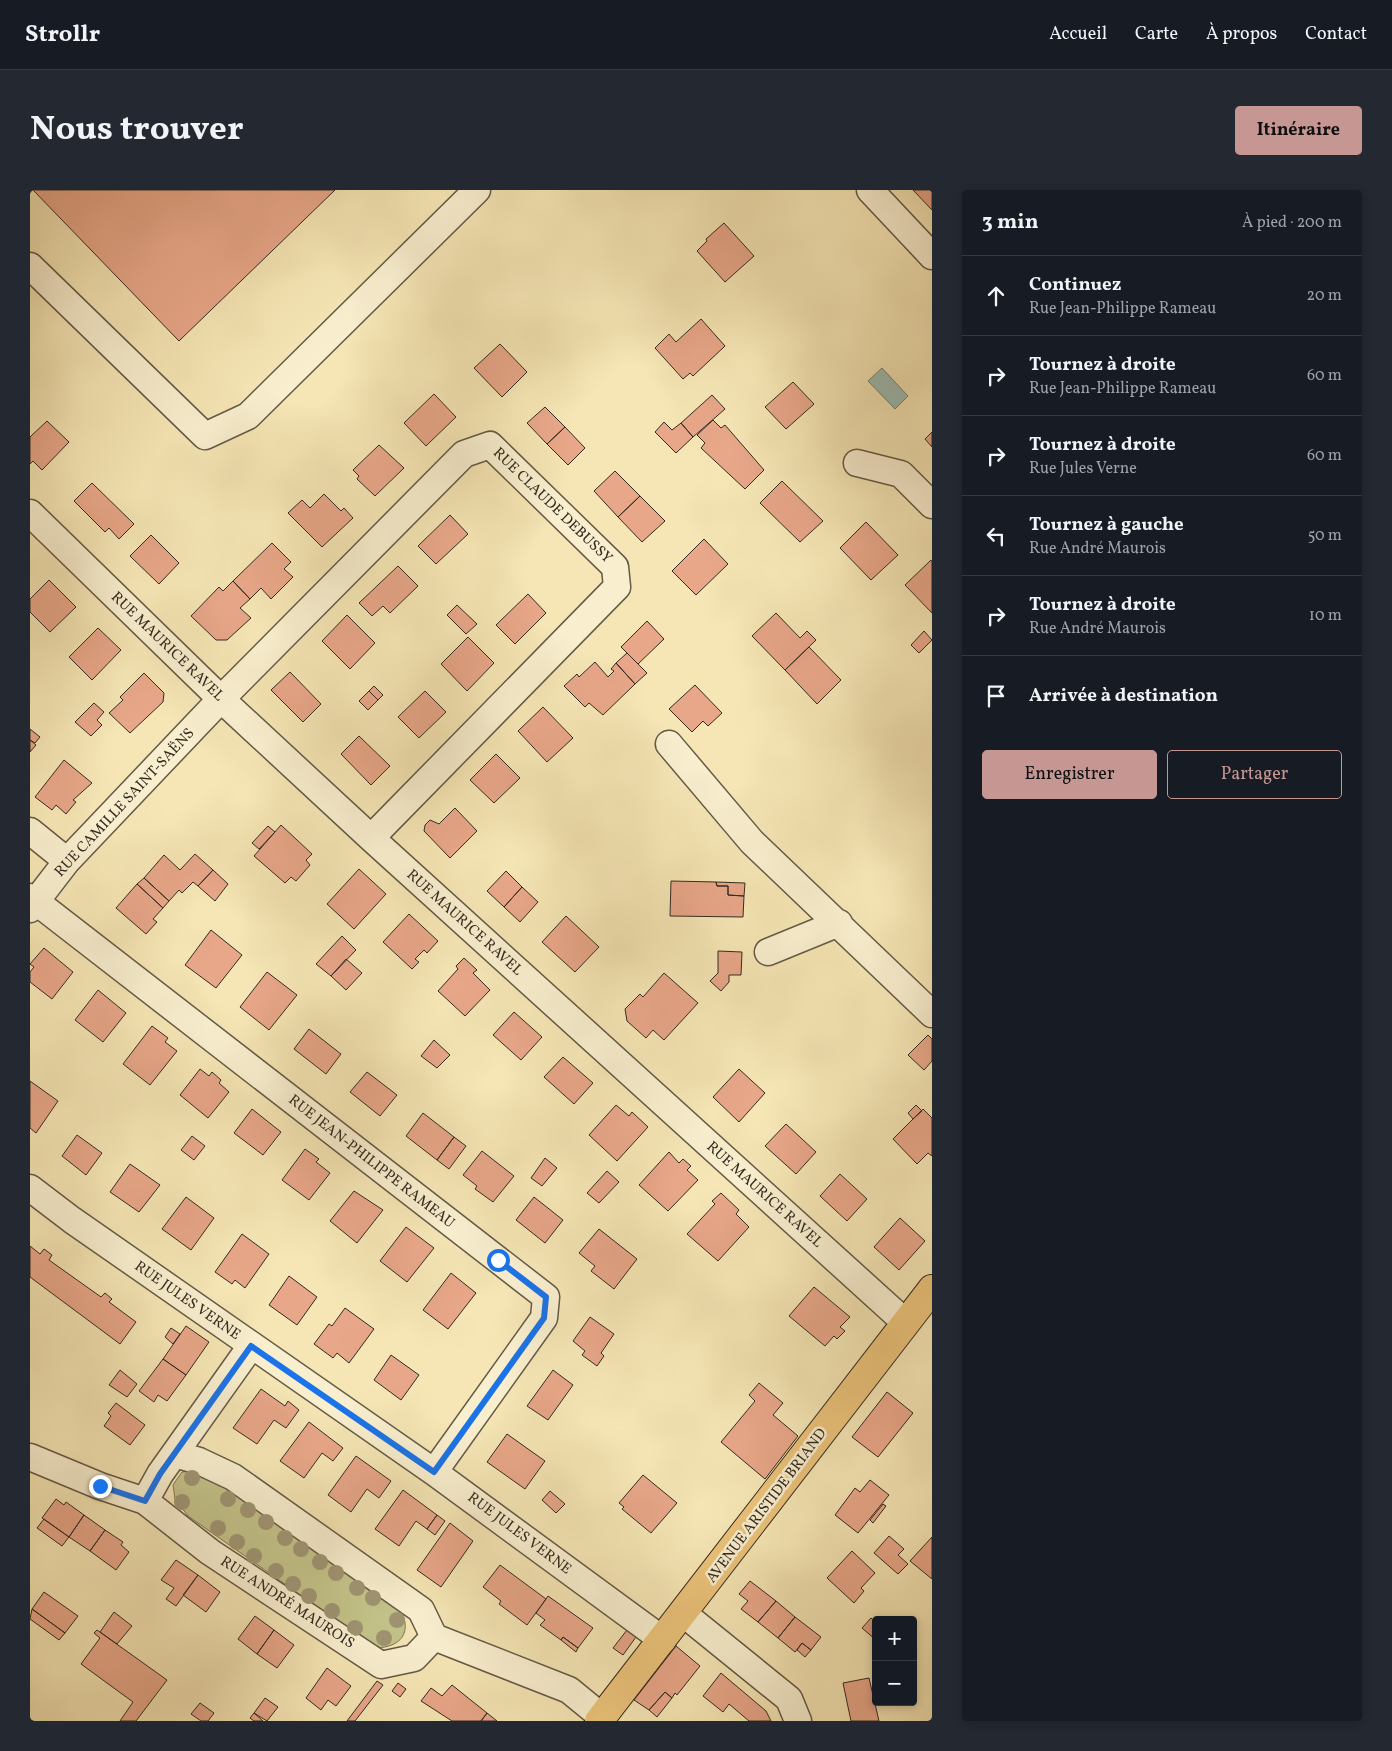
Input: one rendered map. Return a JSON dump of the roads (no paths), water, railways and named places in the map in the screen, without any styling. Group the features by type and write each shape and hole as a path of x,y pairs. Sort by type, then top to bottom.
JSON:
{"main road":[{"name":"AVENUE ARISTIDE BRIAND","path":"601,1719 684,1614 932,1288"}],"street":[{"path":"30,266 205,436 248,416 477,190"},
{"path":"870,190 932,256"},
{"name":"RUE CLAUDE DEBUSSY","path":"221,699 464,454 490,445 615,567 617,587 370,838"},
{"path":"857,463 901,474 932,505"},
{"name":"RUE MAURICE RAVEL","path":"30,513 221,699 370,838 906,1323"},
{"name":"RUE CAMILLE SAINT-SAËNS","path":"32,902 67,861 221,699"},
{"path":"669,744 752,842 932,1014"},
{"path":"30,831 67,861"},
{"name":"RUE JEAN-PHILIPPE RAMEAU","path":"32,902 546,1297 544,1318 434,1472"},
{"path":"768,952 839,924"},
{"name":"RUE JULES VERNE","path":"30,1188 72,1220 251,1346 434,1472 663,1640"},
{"path":"145,1501 160,1474 251,1346"},
{"path":"175,1454 199,1461 233,1478 421,1610 434,1636 569,1690 601,1719"},
{"name":"RUE ANDRÉ MAUROIS","path":"30,1457 100,1486 145,1501 210,1552 381,1665 414,1658 434,1636"},
{"path":"684,1614 789,1699 798,1721"}],"water":[{"path":"882,368 908,396 895,409 868,381"}]}
